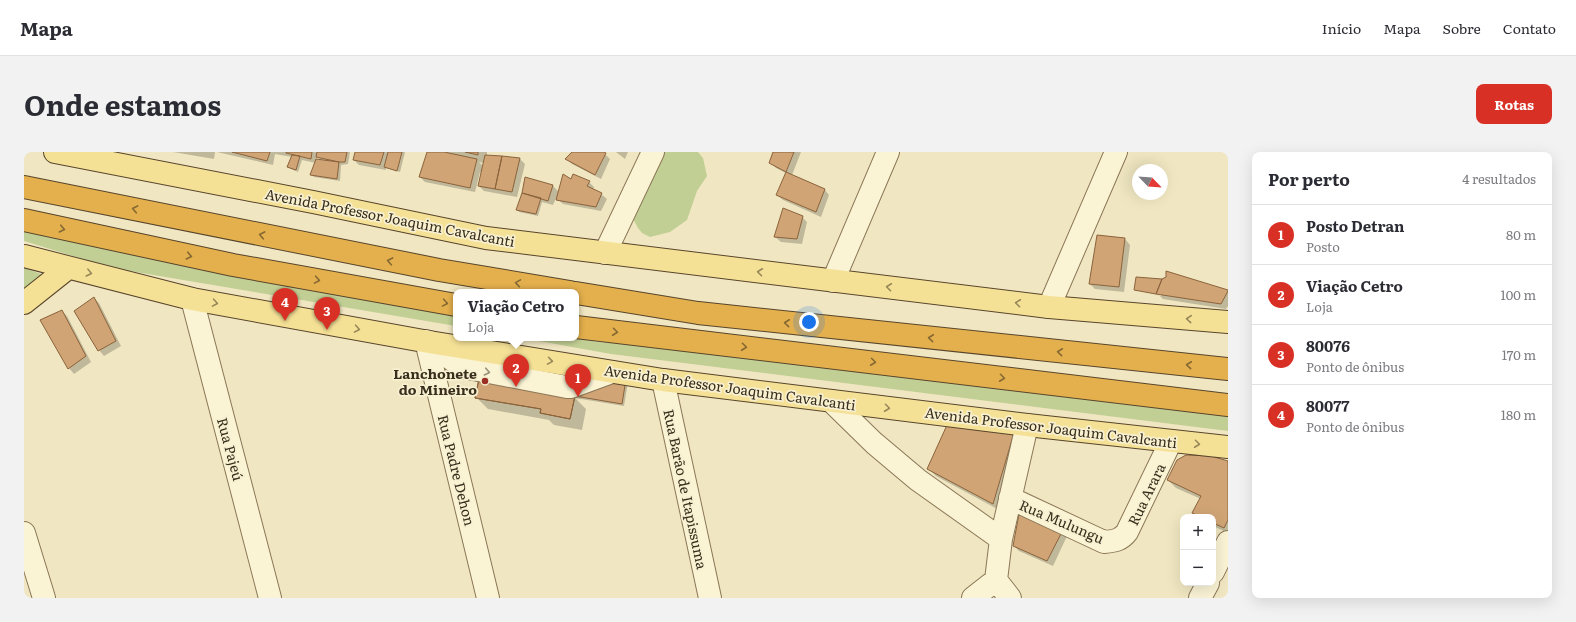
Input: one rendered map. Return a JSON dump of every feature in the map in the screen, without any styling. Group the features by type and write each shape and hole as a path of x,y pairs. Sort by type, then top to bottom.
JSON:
{"highway":[{"path":"24,187 431,269 552,289"},
{"path":"24,220 232,265 453,304"},
{"path":"579,293 698,313 1228,369"},
{"path":"579,327 1228,405"}],"main road":[{"name":"Avenida Professor Joaquim Cavalcanti","path":"55,152 313,202 486,238 1049,307 1228,322"},
{"name":"Avenida Professor Joaquim Cavalcanti","path":"24,256 192,299 427,342 612,372 663,380 1027,425 1228,447"},
{"path":"24,303 68,268"}],"street":[{"path":"605,253 653,152"},
{"path":"834,281 888,152"},
{"path":"1049,307 1116,152"},
{"name":"Rua Pajeú","path":"192,299 270,598"},
{"name":"Rua Padre Dehon","path":"427,342 488,598"},
{"name":"Rua Barão de Itapissuma","path":"663,380 710,598"},
{"path":"831,401 874,443 918,480 1000,539"},
{"path":"1010,598 996,580 1000,539 1027,425"},
{"name":"Rua Arara","path":"1115,541 1122,538 1127,532 1171,441"},
{"name":"Rua Mulungu","path":"1010,498 1104,542 1115,541"},
{"path":"24,533 44,598"},
{"path":"1216,566 1228,542"},
{"path":"973,598 996,580"},
{"path":"1200,598 1206,586"}],"green space":[{"path":"661,152 698,152 703,158 707,176 697,191 687,220 670,232 650,237 642,233 629,211"},
{"path":"24,229 453,312 453,325 112,268 24,241"},
{"path":"24,268 44,275 24,294"},
{"path":"579,339 598,342 697,349 1228,414 1228,431 611,354 539,341 579,341"}],"building":[{"path":"232,152 270,152 267,161"},
{"path":"286,152 312,152 311,159"},
{"path":"317,152 347,152 345,162 339,162 316,157"},
{"path":"355,152 384,152 380,165 353,160"},
{"path":"388,152 402,152 397,171 384,167"},
{"path":"427,152 444,152 477,159 470,188 419,177"},
{"path":"465,152 478,152 478,155"},
{"path":"572,152 606,153 595,175 565,159"},
{"path":"773,152 794,152 786,172 769,163"},
{"path":"292,155 300,156 296,170 287,167"},
{"path":"485,155 502,156 495,189 478,186"},
{"path":"502,156 520,158 512,192 495,189"},
{"path":"316,159 339,162 337,179 310,175"},
{"path":"786,172 825,189 816,212 776,195"},
{"path":"563,174 571,179 573,174 590,181 587,186 602,193 596,207 556,200"},
{"path":"525,177 553,185 548,201 522,193"},
{"path":"522,193 541,198 536,214 516,210"},
{"path":"783,208 803,216 797,239 774,237"},
{"path":"1097,235 1125,238 1119,287 1089,284"},
{"path":"1166,271 1228,291 1221,304 1156,294 1162,279 1166,277"},
{"path":"1136,277 1162,279 1156,294 1134,290"},
{"path":"94,297 116,341 98,351 74,311"},
{"path":"62,310 86,356 68,369 40,320"},
{"path":"501,357 626,379 622,404 575,396 570,419 540,413 541,409 475,398 479,379"},
{"path":"479,379 575,396 570,419 540,413 541,409 475,398"},
{"path":"947,425 1014,433 993,504 927,469"},
{"path":"1186,455 1211,456 1228,461 1228,520 1224,528 1216,524 1216,514 1192,513 1201,496 1167,480 1177,460"},
{"path":"1019,514 1064,528 1047,561 1013,546"}],"place":[{"name":"80077","path":"285,321"},
{"name":"80076","path":"327,330"},
{"name":"Lanchonete do Mineiro","path":"485,381"},
{"name":"Viação Cetro","path":"516,387"},
{"name":"Posto Detran","path":"578,397"}]}
